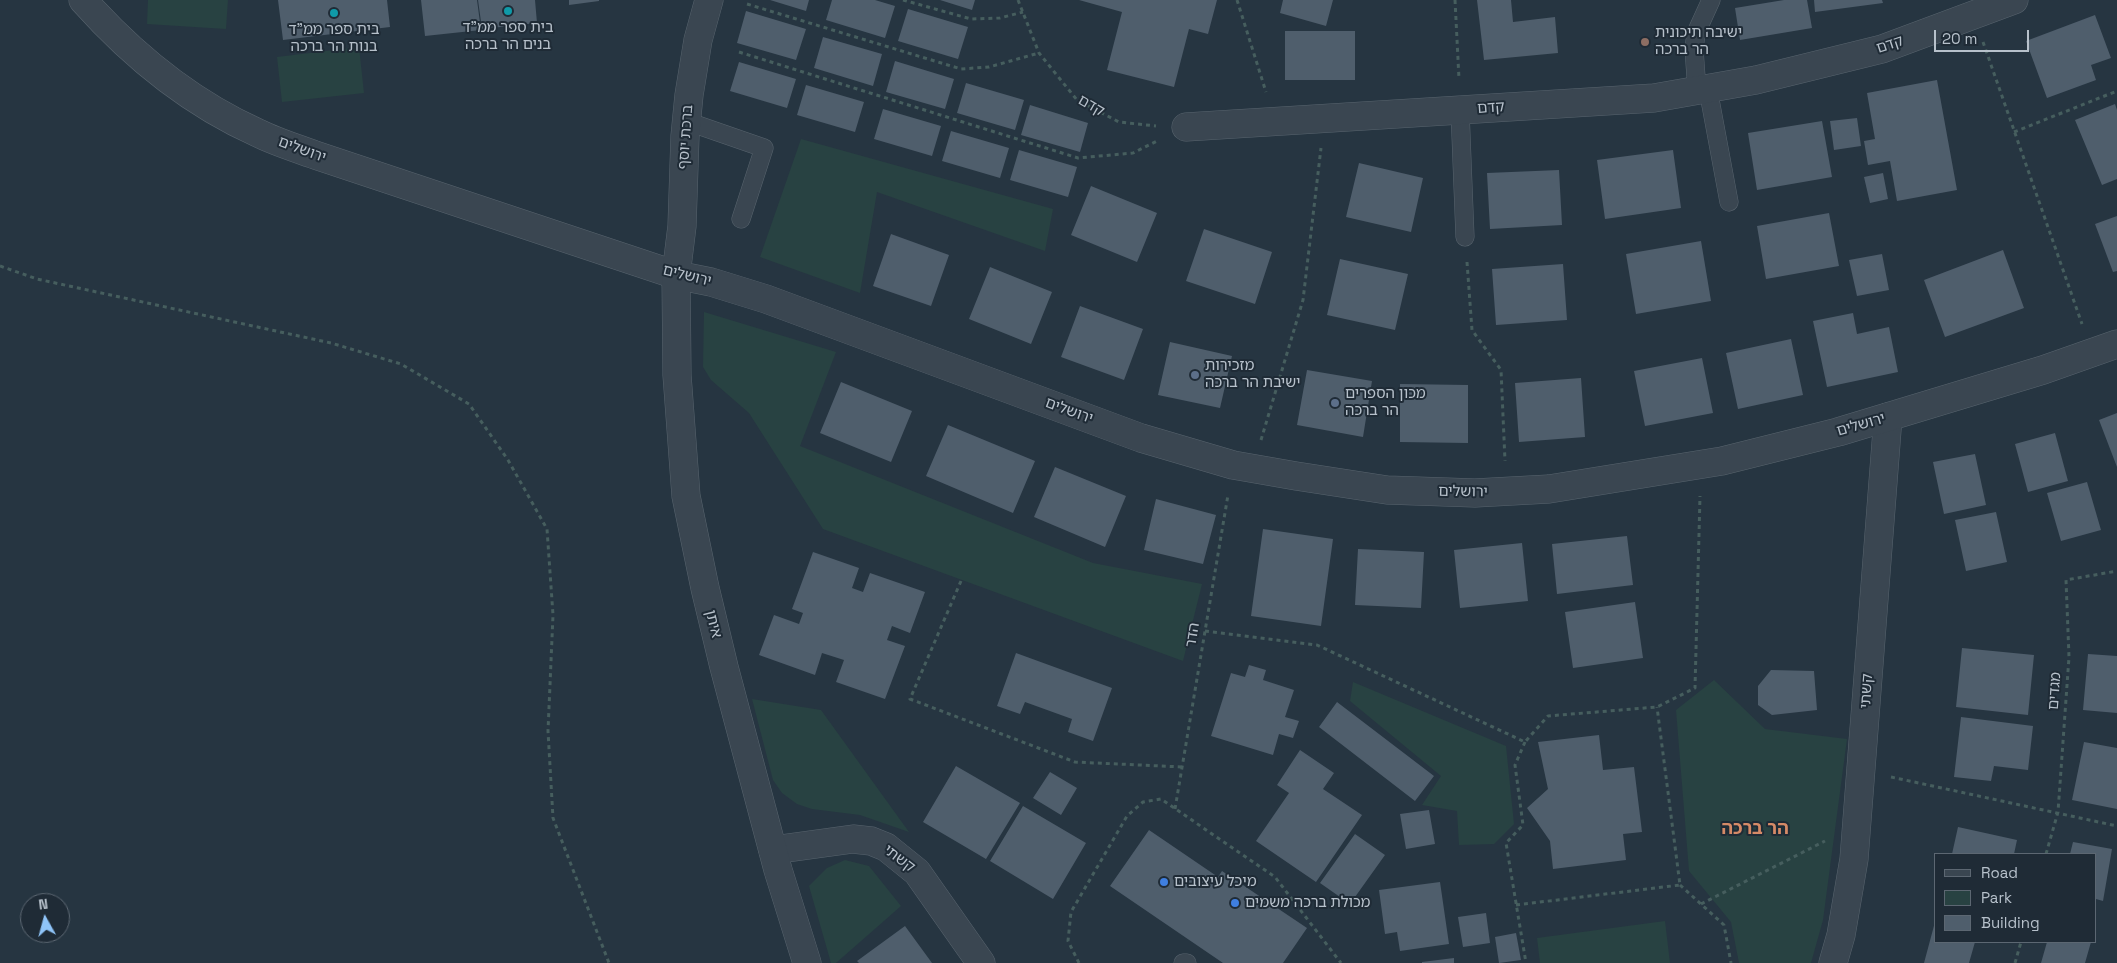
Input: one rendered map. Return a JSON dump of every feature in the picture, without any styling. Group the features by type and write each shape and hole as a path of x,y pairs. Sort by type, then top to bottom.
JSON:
{"street":[{"name":"ירושלים","path":"84,0 140,58 199,101 258,133 315,155 676,275 711,282 766,299 1141,438 1243,466 1296,476 1387,490 1475,493 1558,488 1722,461 1838,432 2043,370 2105,348"},
{"name":"ברכת יוסף","path":"676,275 682,226 686,121 698,40 708,0"},
{"name":"קדם","path":"1186,126 1654,98 1756,80 1882,48 1970,8 2014,0"},
{"name":"איתן","path":"676,275 677,375 686,496 724,667 773,850 807,963"},
{"name":"קשתי","path":"1833,963 1844,916 1854,858 1888,416"},
{"name":"קשתי","path":"773,850 853,839 871,841 886,847 917,872 981,963"}],"lane":[{"path":"1711,0 1696,33 1694,49 1730,202"},
{"path":"1460,110 1465,237"},
{"path":"686,121 764,148 741,219"}],"path":[{"path":"903,0 971,19 1000,18 1023,12"},
{"name":"קדם","path":"1018,0 1039,53 1077,100 1119,122 1153,126 1186,126"},
{"path":"1237,0 1275,121"},
{"path":"1455,0 1460,110"},
{"path":"747,4 960,69 989,67 1039,53"},
{"path":"1970,8 2014,132 2105,348"},
{"path":"739,52 1078,158 1133,153 1186,126"},
{"path":"2014,132 2117,91"},
{"name":"הדר","path":"1175,809 1205,631 1243,466 1276,384 1303,300 1324,118"},
{"path":"1465,237 1472,330 1501,370 1506,492"},
{"path":"0,266 37,279 331,344 401,364 469,404 508,460 547,529 553,615 548,731 553,818 609,963"},
{"path":"1526,963 1506,843 1523,825 1515,765 1525,742 1548,716 1657,707 1695,688 1700,464"},
{"name":"מגדים","path":"2046,853 2058,812 2069,656 2066,580 2117,571"},
{"path":"961,581 910,698 1075,762 1182,767"},
{"path":"1205,631 1317,645 1525,742"},
{"path":"1657,707 1680,885 1724,925 1731,963"},
{"path":"1861,771 2117,826"},
{"path":"1079,963 1068,941 1071,912 1127,816 1142,802 1161,799 1275,876 1341,963"},
{"path":"1701,904 1856,826"},
{"path":"1516,905 1680,885"},
{"path":"2015,963 2021,943"}],"green space":[{"path":"148,0 228,0 226,29 147,24"},
{"path":"359,47 364,93 282,102 277,57"},
{"path":"801,139 1053,209 1045,251 877,192 860,293 760,257"},
{"path":"704,312 836,352 800,446 1093,563 1202,584 1183,661 823,529 749,413 711,380 703,367"},
{"path":"1714,680 1765,729 1847,739 1823,920 1811,963 1739,963 1731,922 1689,871 1676,710"},
{"path":"1353,682 1506,746 1514,824 1494,844 1459,845 1457,811 1422,805 1441,776 1350,701"},
{"path":"752,699 821,710 909,832 860,815 812,809 797,804 782,793 773,780"},
{"path":"845,860 869,866 901,906 836,963 831,963 809,886 827,868"},
{"path":"1665,921 1670,963 1540,963 1537,938"}],"building":[{"name":"בית ספר ממ\"ד בנות הר ברכה","path":"278,0 387,0 390,27 283,40"},
{"name":"בית ספר ממ\"ד בנות הר ברכה","path":"421,0 477,0 481,30 425,36"},
{"name":"בית ספר ממ\"ד בנים הר ברכה","path":"478,0 535,0 537,23 482,29"},
{"name":"בית ספר ממ\"ד בנים הר ברכה","path":"569,0 599,0 599,1 569,5"},
{"path":"770,0 809,0 806,11"},
{"path":"832,0 875,0 895,6 885,38 826,20"},
{"path":"940,0 975,0 972,10"},
{"path":"1079,0 1217,0 1208,34 1189,29 1174,87 1107,70 1122,12"},
{"path":"1283,0 1333,0 1326,26 1280,13"},
{"path":"1477,0 1511,0 1513,22 1555,17 1558,53 1484,60"},
{"path":"1784,0 1807,0 1812,28 1740,40 1735,8"},
{"path":"1814,0 1882,0 1883,3 1815,12"},
{"path":"908,9 968,27 958,59 898,41"},
{"path":"746,11 806,29 796,60 737,43"},
{"path":"2095,15 2111,58 2091,65 2096,80 2047,98 2026,41"},
{"path":"1285,31 1355,31 1355,80 1285,80"},
{"path":"823,37 882,54 873,86 814,68"},
{"path":"895,61 954,79 945,109 886,92"},
{"path":"739,62 796,79 787,108 730,91"},
{"path":"1937,80 1957,190 1897,201 1890,161 1868,165 1864,141 1875,139 1867,93"},
{"path":"966,83 1024,100 1015,130 957,113"},
{"path":"806,85 864,102 855,132 797,115"},
{"path":"2115,104 2117,110 2117,179 2102,185 2075,120"},
{"path":"1030,105 1088,123 1080,152 1021,135"},
{"path":"883,109 941,126 932,156 874,139"},
{"path":"1857,118 1861,146 1834,150 1830,121"},
{"path":"1822,121 1832,177 1757,190 1748,133"},
{"path":"951,131 1009,148 1000,178 942,161"},
{"path":"1019,150 1077,167 1068,197 1010,180"},
{"path":"1673,150 1681,208 1605,219 1597,160"},
{"path":"1359,163 1423,178 1411,232 1346,217"},
{"path":"1559,170 1562,225 1490,229 1487,173"},
{"path":"1883,173 1888,199 1870,203 1864,177"},
{"path":"1091,186 1157,213 1137,262 1071,235"},
{"path":"1829,213 1839,266 1766,279 1757,226"},
{"path":"2117,216 2117,271 2113,272 2095,224"},
{"path":"1204,229 1272,252 1255,304 1186,281"},
{"path":"891,234 949,255 931,306 873,286"},
{"path":"1701,241 1711,301 1636,314 1626,254"},
{"path":"2003,250 2024,308 1945,337 1924,280"},
{"path":"1882,254 1889,290 1857,296 1849,260"},
{"path":"1340,259 1408,274 1395,330 1327,315"},
{"path":"1563,264 1567,320 1496,325 1492,269"},
{"path":"990,267 1052,292 1031,344 969,319"},
{"path":"1080,306 1143,329 1124,380 1061,357"},
{"path":"1853,313 1857,334 1889,327 1898,372 1827,387 1813,321"},
{"path":"1791,339 1803,395 1738,409 1726,353"},
{"name":"מזכירות ישיבת הר ברכה","path":"1170,342 1232,356 1220,408 1158,395"},
{"path":"1702,358 1713,413 1645,426 1634,371"},
{"name":"מכון הספרים הר ברכה","path":"1307,370 1372,381 1363,437 1297,425"},
{"path":"1581,378 1585,437 1519,442 1515,383"},
{"path":"841,382 912,411 891,462 820,433"},
{"path":"1400,384 1468,385 1468,443 1400,442"},
{"path":"2117,413 2117,467 2099,420"},
{"path":"948,425 1035,461 1013,513 926,476"},
{"path":"2055,433 2068,481 2028,492 2015,444"},
{"path":"1975,454 1986,505 1944,514 1933,462"},
{"path":"1055,467 1126,496 1105,547 1034,517"},
{"path":"2087,482 2101,530 2061,541 2047,493"},
{"path":"1156,499 1216,515 1203,564 1144,550"},
{"path":"1996,512 2007,562 1966,571 1955,520"},
{"path":"1263,529 1333,539 1321,626 1251,616"},
{"path":"1627,536 1633,585 1557,594 1552,544"},
{"path":"1522,543 1528,601 1460,608 1454,550"},
{"path":"1358,549 1424,552 1421,608 1355,605"},
{"path":"813,552 859,568 852,588 863,592 870,573 925,592 910,633 892,626 887,640 905,646 885,699 836,682 844,660 822,653 815,675 759,655 774,615 799,624 803,613 792,609"},
{"path":"1635,602 1643,658 1573,668 1565,612"},
{"path":"1962,648 2034,655 2028,715 1956,707"},
{"path":"1016,653 1112,688 1093,741 1068,732 1072,719 1025,702 1020,714 997,706"},
{"path":"2088,654 2117,656 2117,713 2083,710"},
{"path":"1249,665 1266,670 1263,680 1294,690 1285,717 1299,721 1293,738 1279,734 1273,755 1211,736 1231,673 1245,677"},
{"path":"1771,670 1814,671 1817,710 1772,715 1758,705 1758,686"},
{"path":"1337,702 1434,776 1415,801 1319,727"},
{"path":"1961,717 2033,726 2028,770 1994,766 1991,781 1954,777"},
{"path":"1599,735 1603,770 1634,767 1642,832 1623,834 1626,860 1553,869 1550,841 1527,808 1548,789 1538,742"},
{"path":"2084,742 2117,748 2117,809 2072,800"},
{"path":"1300,750 1334,773 1323,789 1362,815 1316,882 1256,841 1289,793 1277,785"},
{"path":"956,766 1020,803 986,859 923,822"},
{"path":"1050,772 1077,788 1061,815 1033,798"},
{"path":"1023,806 1086,843 1053,899 990,861"},
{"path":"1429,810 1435,844 1406,849 1400,814"},
{"path":"1958,827 2017,840 2014,853 1952,853"},
{"path":"1149,830 1218,877 1222,871 1307,928 1283,963 1223,963 1110,886"},
{"path":"1355,834 1385,855 1350,904 1320,883"},
{"path":"2073,842 2112,849 2103,901 2097,899 2097,853 2070,853"},
{"path":"1440,882 1449,944 1400,951 1397,932 1385,934 1379,890"},
{"path":"1486,913 1490,943 1463,947 1458,917"},
{"path":"905,926 932,963 859,963 857,961"},
{"path":"1934,926 1934,943 1975,943 1969,963 1924,963"},
{"path":"1516,933 1521,960 1499,963 1495,937"},
{"path":"2047,943 2091,943 2085,963 2041,963"},
{"path":"1454,958 1454,963 1422,963 1422,962"}],"place":[{"name":"בית ספר ממ\"ד בנים הר ברכה","path":"508,11"},
{"name":"בית ספר ממ\"ד בנות הר ברכה","path":"334,13"},
{"name":"ישיבה תיכונית הר ברכה","path":"1645,42"},
{"name":"מזכירות ישיבת הר ברכה","path":"1195,375"},
{"name":"מכון הספרים הר ברכה","path":"1335,403"},
{"name":"מיכל עיצובים","path":"1164,882"},
{"name":"מכולת ברכה משמים","path":"1235,903"}],"district":[{"name":"הר ברכה","path":"1755,829"}]}
